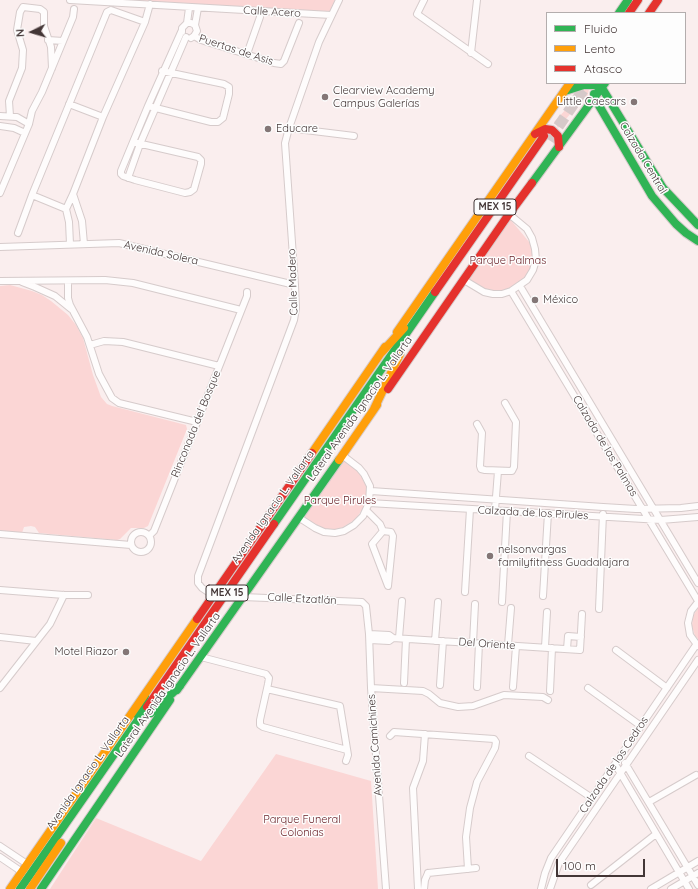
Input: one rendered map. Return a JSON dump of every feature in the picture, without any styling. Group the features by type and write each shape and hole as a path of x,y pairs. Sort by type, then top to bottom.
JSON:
{"main road":[{"path":"621,12 628,0"},
{"path":"630,12 638,0"},
{"path":"638,12 646,0"},
{"path":"650,12 658,0"},
{"path":"382,352 569,84"},
{"path":"564,92 578,86 599,85"},
{"name":"Lateral Avenida Ignacio L. Vallarta","path":"41,889 180,686 509,214 559,148 594,97 599,85"},
{"name":"Calzada Central","path":"599,85 663,188 698,225"},
{"name":"Calzada Central","path":"594,97 652,196 676,224 698,241"},
{"path":"534,134 545,129 552,130 558,136 559,148"},
{"name":"Avenida Ignacio L. Vallarta","path":"20,889 433,297 547,138 400,354 30,889"},
{"path":"676,224 686,214"},
{"path":"382,352 433,297"},
{"name":"Lateral Avenida Ignacio L. Vallarta","path":"10,889 382,352"},
{"path":"374,409 400,354"},
{"path":"151,713 180,686"},
{"path":"125,740 144,696"}],"street":[{"name":"Calle Acero","path":"70,0 331,15"},
{"name":"Calle Madero","path":"214,596 202,588 198,583 198,576 294,320 296,308 285,143 319,42 339,0"},
{"path":"424,0 417,14 488,64"},
{"path":"471,53 477,0"},
{"path":"70,244 69,222 66,209 103,117 145,22 150,4"},
{"path":"10,116 9,101 22,68 22,50 17,30 20,12 23,7 40,9 44,12 44,26 50,47 52,69"},
{"path":"0,193 3,177 25,133 32,111 52,69 73,17 74,8"},
{"path":"133,142 198,157 201,160 201,164 194,189 185,193 122,176 121,171 162,71 183,26 187,23 189,8"},
{"name":"Puertas de Asis","path":"195,25 198,8"},
{"path":"18,233 69,104 109,10 120,12 145,22"},
{"path":"247,54 260,17"},
{"path":"182,30 186,37 190,38 194,36 197,31 195,25 187,23"},
{"name":"Puertas de Asis","path":"194,36 201,40 281,64 284,61 299,23"},
{"name":"Puertas de Asis","path":"128,178 140,144 186,37"},
{"path":"48,40 63,41"},
{"path":"148,106 211,122 218,122 223,118 229,94 229,87 224,84 162,71"},
{"path":"69,104 103,117"},
{"path":"0,116 18,118 28,124"},
{"path":"0,126 14,128 25,133"},
{"path":"289,128 354,136"},
{"path":"73,194 82,221 84,244"},
{"path":"32,195 43,201 66,209"},
{"path":"464,280 484,292 502,294 512,291 527,280 533,270 536,260 536,249 527,229 509,214"},
{"name":"Avenida Solera","path":"0,247 109,243 126,244 295,285"},
{"path":"0,281 105,280 133,283 241,310"},
{"path":"16,281 35,287 55,296 72,309"},
{"path":"68,281 68,298 72,309 78,318 90,345 99,374 112,398 120,402 197,422"},
{"name":"Calzada de las Palmas","path":"520,286 698,583"},
{"name":"Calzada de las Palmas","path":"512,291 698,601"},
{"name":"Rinconada del Bosque","path":"149,536 154,531 247,296 247,292"},
{"path":"90,345 104,341 123,342 219,366"},
{"path":"579,403 588,398"},
{"path":"477,424 482,433 481,469 512,471 514,468 516,422 505,403"},
{"path":"298,518 306,524 324,532 335,533 344,531 354,525 362,516 369,503 371,491 370,486 364,474 352,462 342,455"},
{"path":"495,510 498,471"},
{"name":"Calzada de los Pirules","path":"371,491 603,507 654,508 698,506"},
{"name":"Calzada de los Pirules","path":"369,503 661,520 698,517"},
{"path":"599,609 603,507"},
{"path":"465,592 470,509"},
{"path":"366,510 380,524 383,531"},
{"path":"502,602 507,511"},
{"path":"543,596 548,513"},
{"path":"383,531 391,532 393,536 388,586 372,544 383,531"},
{"path":"142,532 149,536 152,542 150,548 146,552 140,553 134,550 131,545 131,541 135,534 142,532"},
{"path":"0,534 131,545"},
{"path":"0,590 64,595 88,595"},
{"path":"1,685 50,624 64,595"},
{"name":"Calle Etzatlán","path":"243,597 362,602"},
{"path":"396,638 402,601"},
{"path":"697,646 690,635 688,623 691,611 698,601"},
{"name":"Avenida Camichines","path":"362,602 368,611 371,688 386,889"},
{"path":"435,641 438,602"},
{"path":"475,604 477,687"},
{"path":"508,645 511,608"},
{"path":"547,612 550,691"},
{"path":"567,649 568,636 581,637 582,614"},
{"path":"0,637 36,641"},
{"name":"Del Oriente","path":"369,637 389,641 396,638 580,650 581,637"},
{"path":"404,683 406,639"},
{"path":"440,685 443,641"},
{"path":"513,687 516,646"},
{"name":"Calzada de los Cedros","path":"541,889 551,858 697,646"},
{"path":"616,650 667,688"},
{"path":"201,657 264,673 268,678 268,689 260,720 260,724 263,727 347,750"},
{"name":"Calzada de los Cedros","path":"550,889 559,863 698,660"},
{"path":"371,688 423,691 440,702 458,707 473,706 504,695 543,697 548,700"},
{"path":"588,688 641,726"},
{"path":"268,689 340,706 348,755 346,761"},
{"path":"390,736 394,732 492,739 496,742 495,748 477,782 470,808 466,837 468,869"},
{"path":"418,889 413,788 422,761 425,734"},
{"path":"529,756 592,798"},
{"path":"620,756 687,867 695,875 698,885"},
{"path":"615,764 689,889"},
{"path":"649,802 696,775"},
{"path":"597,791 606,795"},
{"path":"650,823 658,818"},
{"path":"591,886 656,834"},
{"path":"0,846 27,864"},
{"path":"0,857 22,872"},
{"path":"651,889 698,861"},
{"path":"418,869 428,874 476,868"},
{"path":"424,889 425,880 428,874"},
{"path":"671,889 695,875"}],"green space":[{"path":"103,0 335,0 329,13"},
{"path":"578,89 589,89 587,98 583,98 558,128 554,122 570,105"},
{"name":"Parque Palmas","path":"509,218 530,243 533,256 529,273 519,284 509,289 498,292 485,290 467,279"},
{"path":"10,285 42,295 68,315 76,325 83,338 93,375 101,397 107,404 186,425 187,429 148,526 144,528 131,528 117,540 39,533 35,527 31,526 24,527 22,533 0,531 0,286"},
{"name":"Parque Pirules","path":"342,459 358,471 368,489 364,506 356,519 343,527 335,530 325,529 301,517"},
{"path":"698,608 698,639 695,636 692,626 693,616"},
{"name":"Parque Funeral Colonias","path":"276,754 371,781 378,889 50,889 96,818 201,861"}],"tunnel":[{"path":"549,140 587,84"}],"traffic: fast":[{"path":"620,12 628,0"},
{"path":"532,183 604,84"},
{"path":"565,91 584,85 594,85 602,88 663,188 698,225"},
{"path":"594,94 594,97 652,196 676,224 698,241"},
{"path":"274,524 435,292"},
{"path":"177,690 339,460"},
{"path":"151,713 180,686"},
{"path":"136,714 145,696"},
{"path":"41,889 170,700"},
{"path":"20,889 147,707"}],"traffic: slow":[{"path":"397,332 569,84"},
{"path":"382,352 404,328"},
{"path":"312,453 385,347"},
{"path":"374,409 400,354"},
{"path":"339,460 377,405"},
{"path":"10,889 197,619"},
{"path":"30,889 61,843"}],"traffic: jam":[{"path":"630,12 638,0"},
{"path":"650,12 658,0"},
{"path":"535,134 545,129 552,130 558,136 559,147"},
{"path":"435,292 544,136"},
{"path":"388,389 532,183"},
{"path":"197,619 312,453"},
{"path":"147,707 274,524"}],"place":[{"name":"Clearview Academy Campus Galerías","path":"325,97"},
{"name":"Little Caesars","path":"634,102"},
{"name":"Educare","path":"268,129"},
{"name":"México","path":"535,300"},
{"name":"nelsonvargas familyfitness Guadalajara","path":"490,556"},
{"name":"Motel Riazor","path":"126,652"}]}
